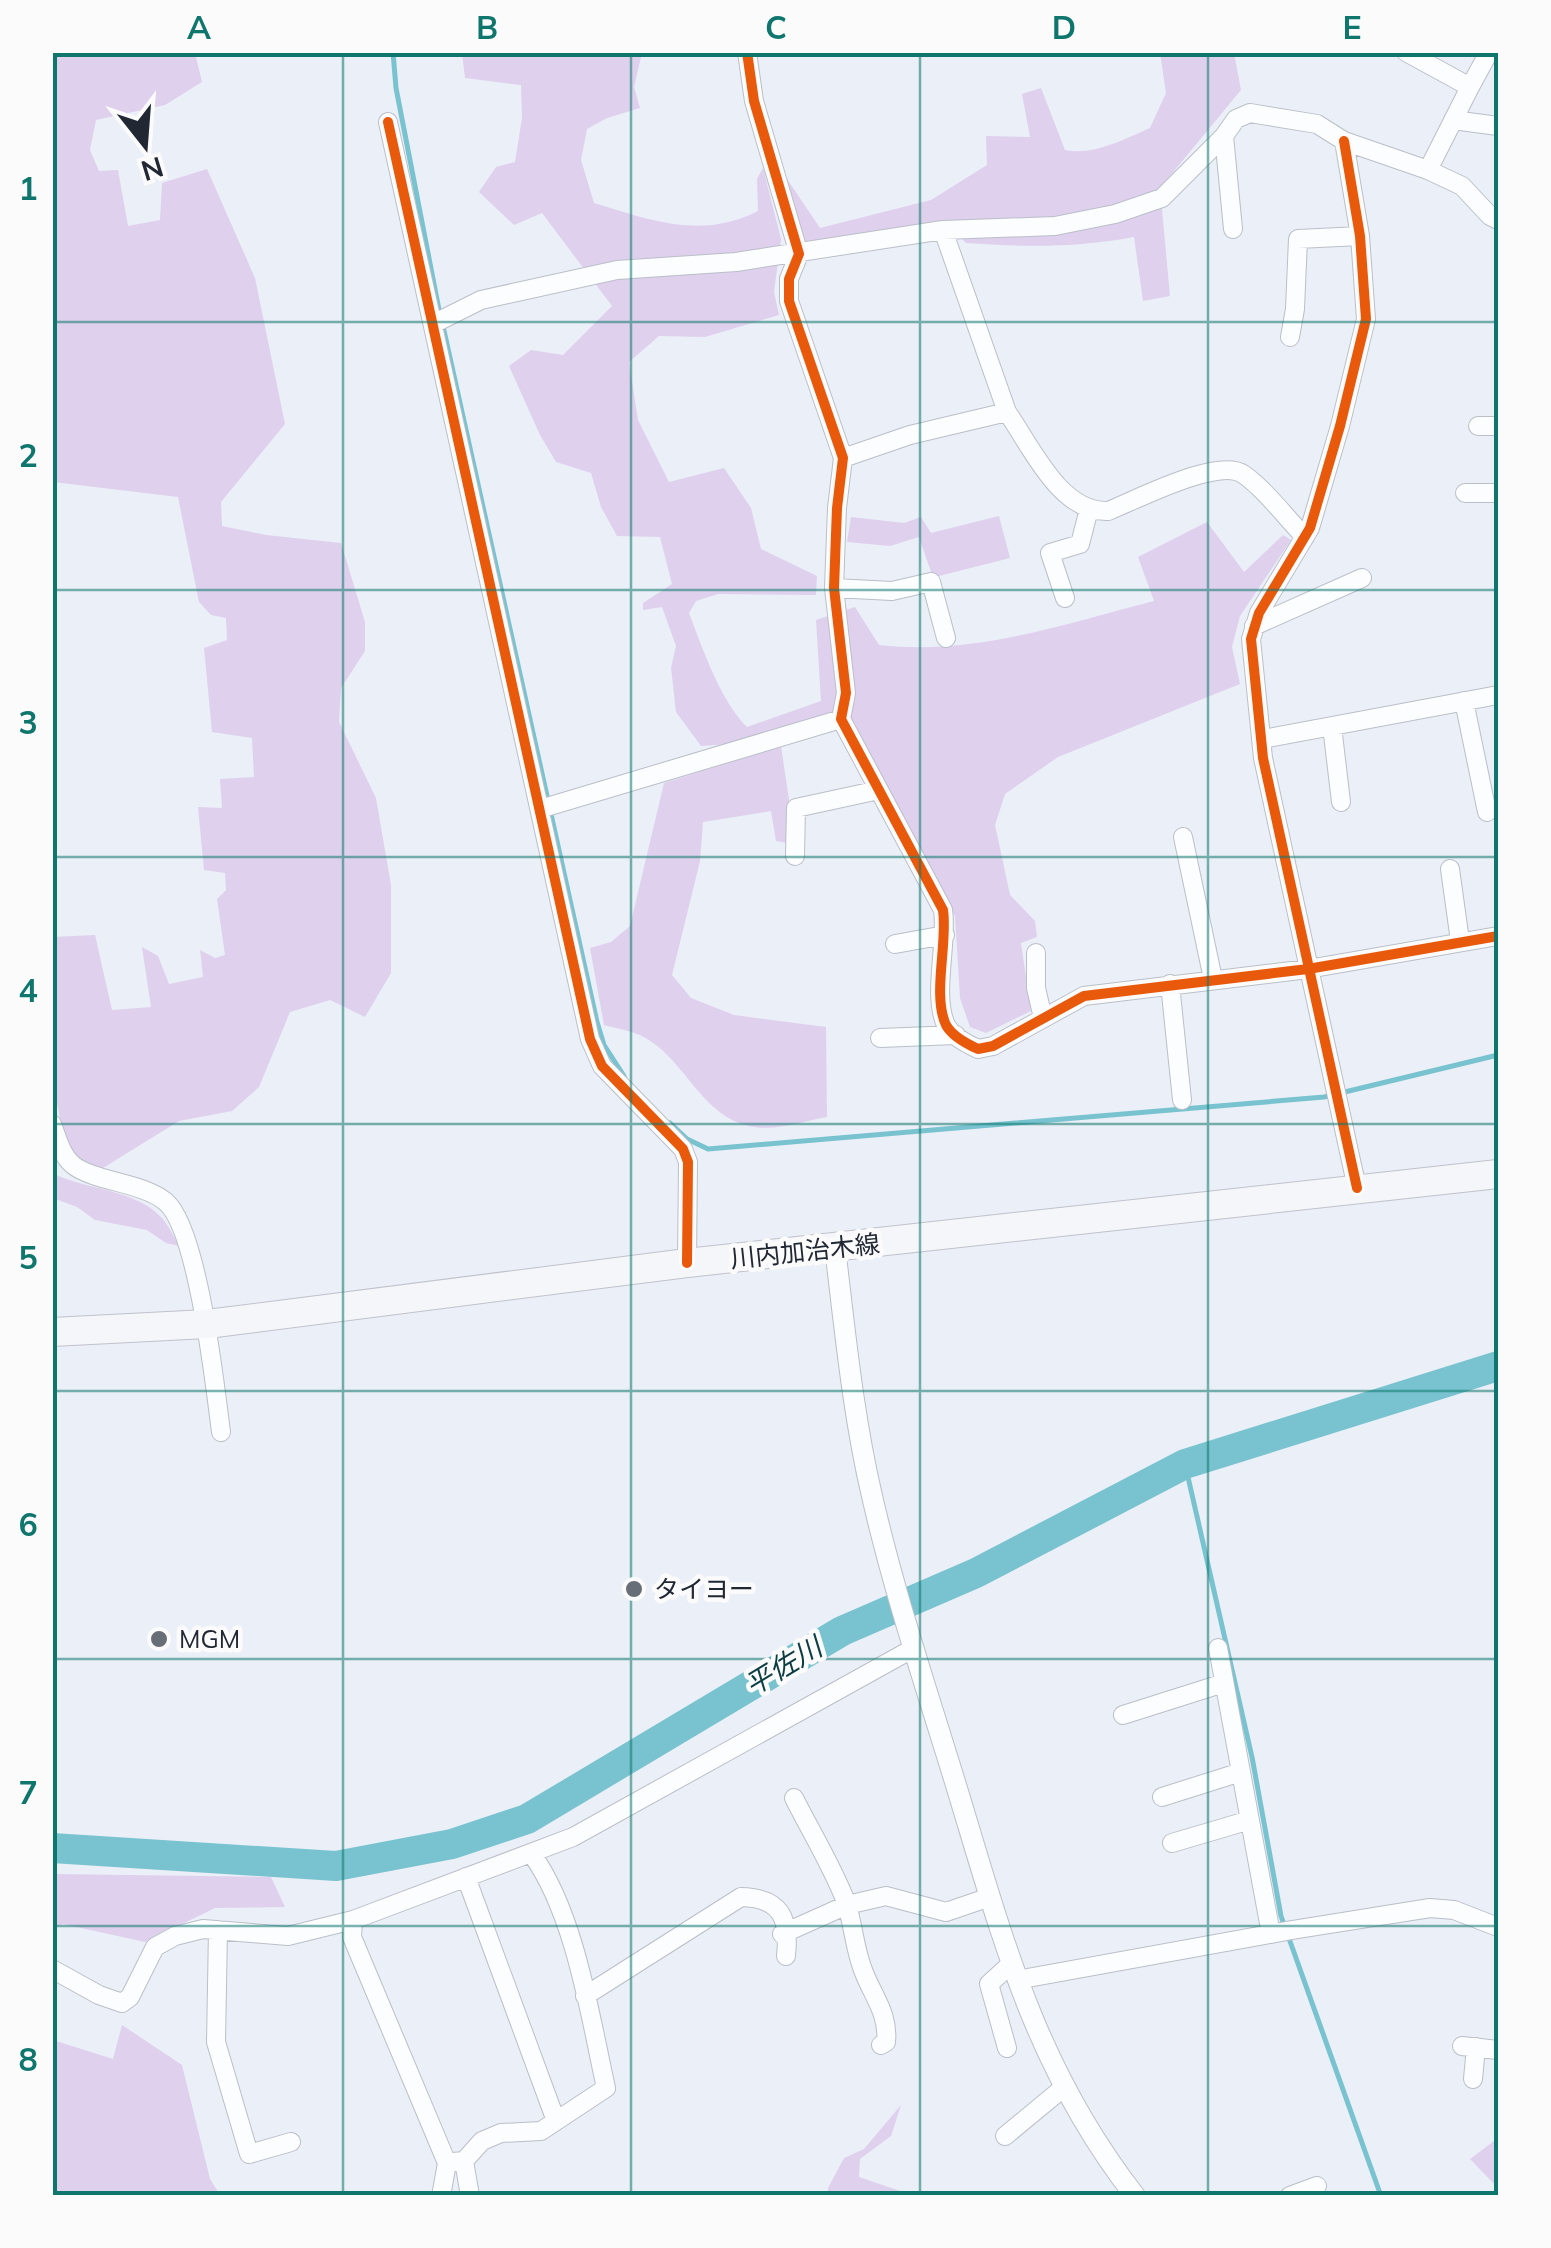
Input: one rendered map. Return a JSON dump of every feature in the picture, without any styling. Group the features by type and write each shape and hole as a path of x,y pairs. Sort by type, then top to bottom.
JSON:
{"main road":[{"name":"川内加治木線","path":"52,1332 207,1324 687,1263 1498,1174"}],"street":[{"path":"746,52 754,102 799,254 789,279 789,301 842,458 834,588 846,693 841,719 943,910 942,1001 946,1026 978,1050 993,1046 1084,996 1308,968 1498,936"},
{"path":"1406,52 1470,88"},
{"path":"1428,170 1489,52"},
{"path":"438,322 482,300 617,270 799,254 942,230 1055,226 1116,214 1162,198 1236,119 1250,113 1317,124 1344,142 1428,170 1462,186 1498,220"},
{"path":"1454,120 1498,126"},
{"path":"388,122 438,322 546,807 590,1039 602,1066 682,1149 688,1162 687,1263"},
{"path":"1224,136 1232,229"},
{"path":"1344,142 1360,236 1366,319 1340,426 1305,536 1259,613 1250,638 1263,758 1357,1188"},
{"path":"942,230 1007,412 1062,490 1088,509 1108,512 1227,467 1242,473 1305,536"},
{"path":"1290,337 1298,239 1360,236"},
{"path":"842,458 910,435 1007,412"},
{"path":"1478,426 1498,426"},
{"path":"1465,493 1498,493"},
{"path":"1065,598 1050,553 1080,544 1088,509"},
{"path":"1254,626 1362,578"},
{"path":"834,588 892,591 931,582 946,638"},
{"path":"1263,740 1498,694"},
{"path":"1464,701 1487,812"},
{"path":"546,807 841,719"},
{"path":"1332,726 1341,802"},
{"path":"795,856 796,808 879,790"},
{"path":"1183,838 1213,979"},
{"path":"1450,868 1460,941"},
{"path":"895,944 945,935"},
{"path":"1036,952 1036,988 1044,1018"},
{"path":"1170,984 1182,1100"},
{"path":"880,1038 956,1035"},
{"path":"52,1124 61,1148 74,1165 144,1190 167,1203 182,1227 207,1324 222,1432"},
{"path":"835,1248 864,1453 891,1572 990,1897 1014,1972 1064,2088 1135,2196"},
{"path":"52,1969 122,2003 130,1997 155,1948 175,1936 218,1930 288,1936 353,1920 531,1853 572,1837 912,1644"},
{"path":"1218,1648 1250,1820 1281,1932"},
{"path":"1123,1715 1224,1683"},
{"path":"1162,1797 1241,1772"},
{"path":"794,1798 847,1905 853,1943 867,1982 882,2006 887,2034 886,2042 880,2046"},
{"path":"1172,1843 1250,1820"},
{"path":"441,2196 456,2162 482,2141 501,2133 540,2131 606,2088 575,1951 544,1870 531,1853"},
{"path":"466,1877 556,2121"},
{"path":"784,1933 847,1905 886,1896 946,1912 990,1897"},
{"path":"585,1996 741,1897 763,1898 777,1909 786,1956"},
{"path":"1007,2048 989,1984 1014,1972 1430,1908 1454,1910 1498,1926"},
{"path":"353,1920 352,1938 470,2196"},
{"path":"218,1930 216,2042 236,2119 249,2154 291,2142"},
{"path":"1473,2078 1469,2046 1498,2050"},
{"path":"1005,2136 1064,2088"},
{"path":"1290,2196 1317,2186"}],"shaded area":[{"path":"53,53 195,53 202,82 165,105 96,120 90,150 99,171 118,170 128,226 160,220 162,183 207,169 255,278 285,424 221,502 222,526 341,543 365,622 365,651 341,688 339,722 376,798 391,885 391,973 365,1017 330,1000 290,1012 259,1087 232,1111 179,1121 103,1168 76,1155 58,1110 52,1050 53,937 95,935 112,1010 151,1007 142,947 158,956 169,984 203,977 200,950 215,958 225,955 217,899 226,890 225,873 204,870 198,807 222,808 220,779 254,777 252,738 212,732 204,648 227,640 226,618 211,615 199,602 178,497 53,482"},
{"path":"462,53 642,53 634,87 640,108 587,129 581,160 594,203 676,224 696,226 737,220 758,211 757,179 763,168 781,239 774,292 779,315 705,337 659,336 629,362 638,420 669,482 724,468 751,508 761,549 817,576 816,595 718,594 696,601 689,613 721,689 747,727 821,701 816,620 855,607 879,645 984,642 1154,601 1138,557 1207,522 1244,572 1283,535 1291,540 1240,616 1232,647 1240,684 1058,757 1005,794 995,825 1010,895 1035,921 1037,937 1021,943 1031,1011 986,1033 970,1027 960,998 955,916 851,721 701,746 676,712 671,668 676,646 662,607 643,610 643,603 672,584 660,537 617,536 601,507 591,473 556,462 509,366 531,350 563,355 612,306 542,213 514,225 479,192 496,167 515,162 522,118 521,85 465,78"},
{"path":"1160,53 1234,53 1241,90 1160,188 1170,296 1143,301 1134,237 1050,246 966,243 947,223 803,246 783,173 820,228 931,200 987,165 986,136 1030,137 1022,94 1041,88 1065,150 1087,151 1109,145 1150,128 1166,93"},
{"path":"999,516 1010,558 939,576 931,572 919,537 890,546 847,542 851,517 904,523 921,517 931,533"},
{"path":"781,746 789,800 787,843 776,841 771,811 703,822 700,861 672,975 691,998 734,1015 826,1027 827,1117 758,1128 732,1120 717,1110 657,1046 638,1034 604,1025 590,948 611,942 630,926 664,783"},
{"path":"52,1173 139,1201 162,1218 179,1246 166,1243 147,1230 95,1220 77,1207 53,1198"},
{"path":"53,1874 271,1877 285,1907 215,1908 145,1942 63,1924 53,1928"},
{"path":"122,2025 182,2065 210,2179 220,2195 53,2195 53,2040 113,2059"},
{"path":"901,2105 891,2136 860,2159 859,2177 904,2195 828,2195 844,2158 864,2149"},
{"path":"1498,2138 1498,2188 1470,2159"}],"waterway":[{"path":"393,52 396,88 440,315"},
{"path":"443,326 597,1022 604,1045 624,1076"},
{"path":"670,1123 687,1139 708,1149 1324,1097 1498,1055"},
{"name":"平佐川","path":"52,1848 336,1866 452,1844 527,1819 842,1631 976,1573 1185,1464 1498,1366"},
{"path":"1185,1464 1252,1757 1281,1916 1381,2196"}],"cycle path":[{"path":"747,52 754,101 799,254 789,279 789,301 843,458 834,588 846,693 841,719 943,910 940,999 949,1029 978,1049 993,1046 1084,996 1308,969 1498,936"},
{"path":"388,122 590,1039 602,1066 683,1149 688,1162 687,1263"},
{"path":"1344,141 1360,236 1366,319 1310,528 1259,613 1251,639 1263,758 1357,1188"}],"place":[{"name":"タイヨー","path":"634,1589"},
{"name":"MGM","path":"159,1639"}]}
